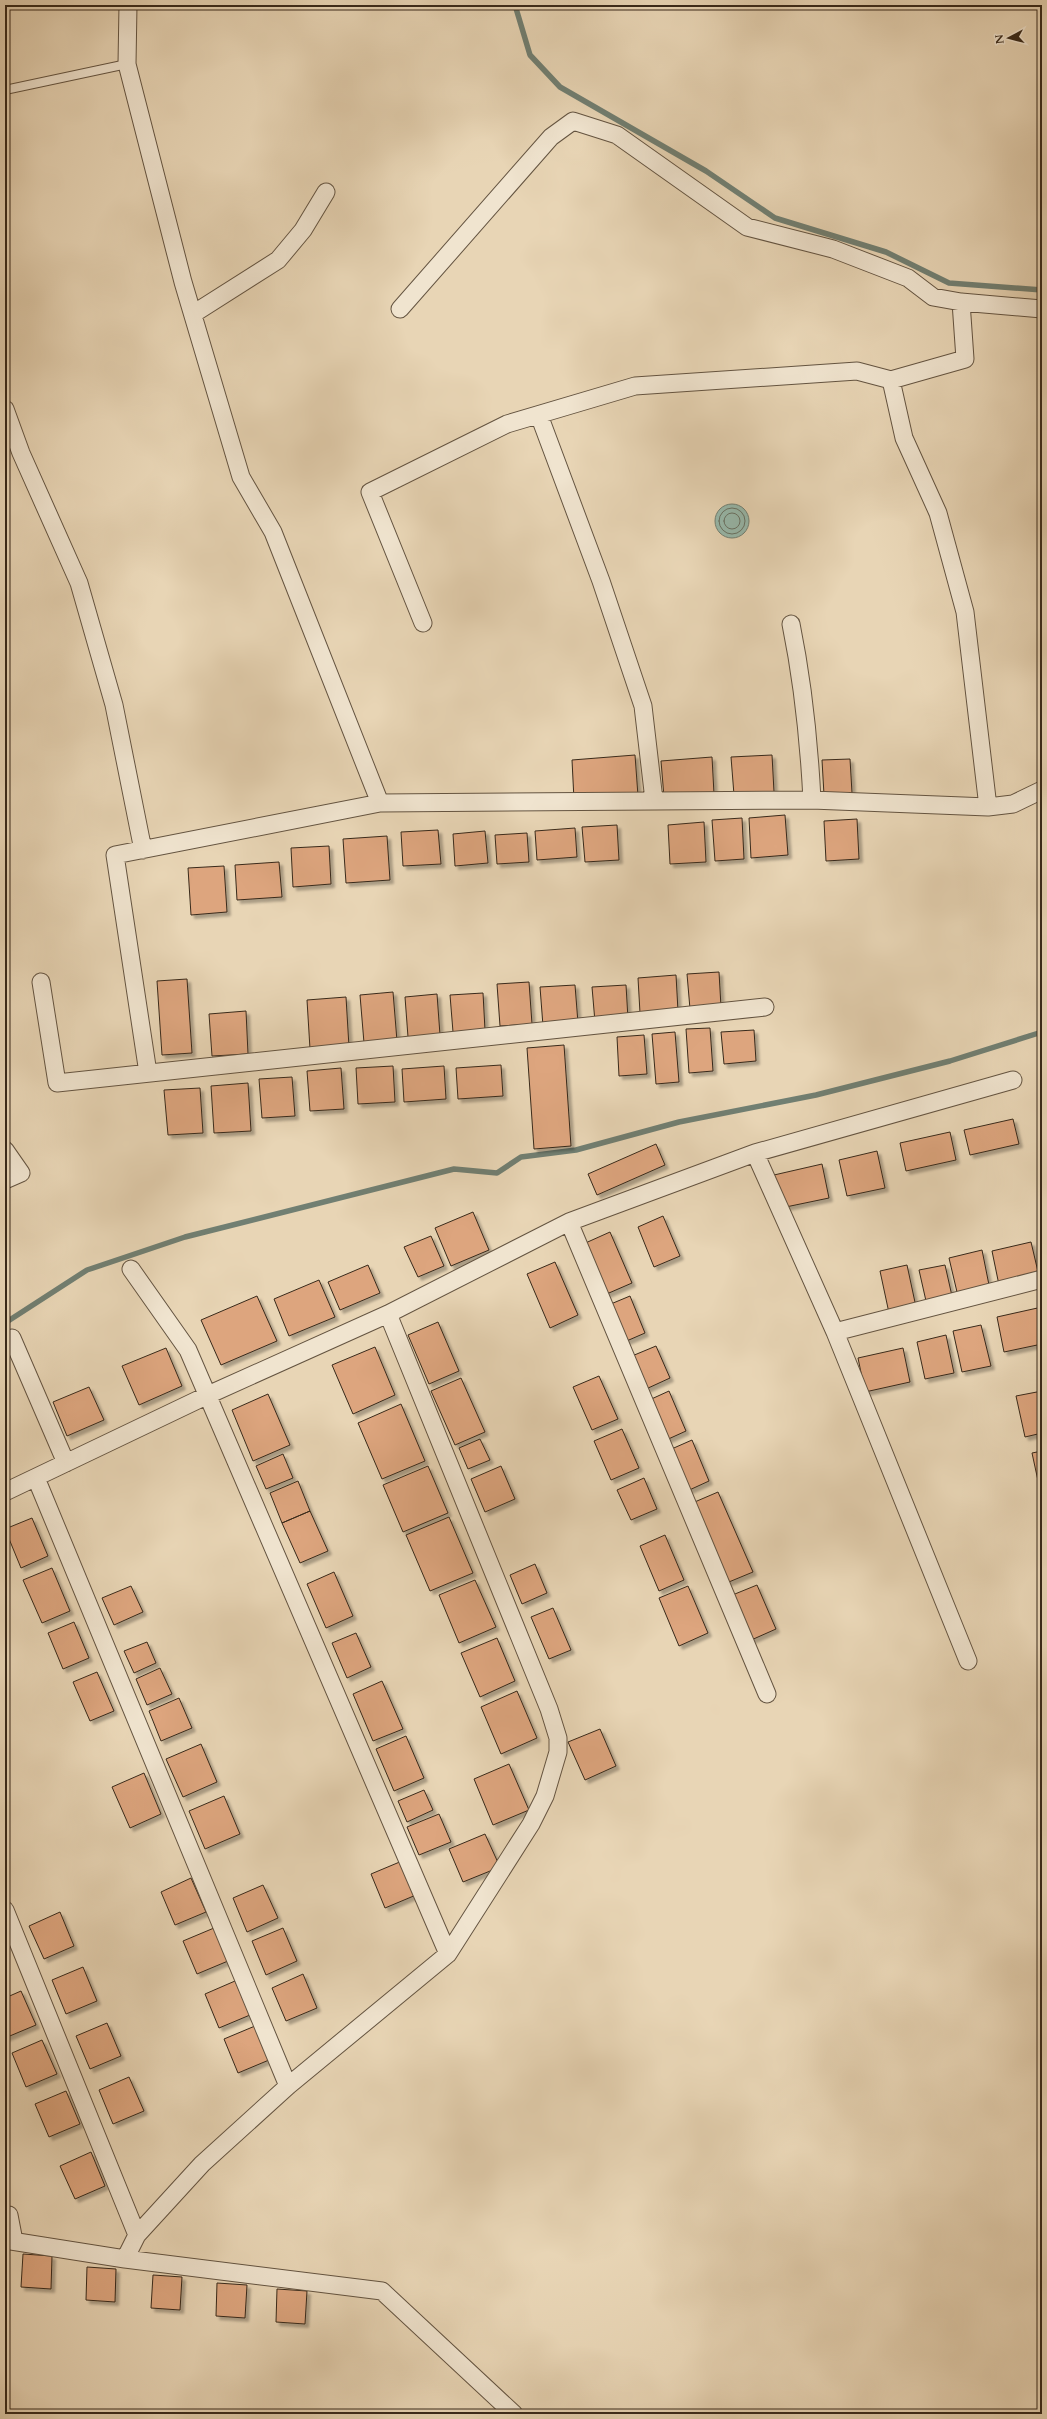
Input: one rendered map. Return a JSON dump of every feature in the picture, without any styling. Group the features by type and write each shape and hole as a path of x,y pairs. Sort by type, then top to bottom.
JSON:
{"street":[{"path":"128,5 127,64 192,314 241,477 272,532 380,803"},
{"path":"400,309 551,138 573,122 616,135 747,227 833,249 908,278 933,297 961,302 1042,309"},
{"path":"192,314 278,260 303,230 326,192"},
{"path":"423,623 370,492 507,424 635,386 857,371 891,380 965,359 961,302"},
{"path":"891,380 904,438 938,513 965,612 988,807"},
{"path":"5,409 21,452 79,583 114,705 143,850"},
{"path":"539,415 601,581 643,706 654,800"},
{"path":"791,624 800,666 809,741 812,800"},
{"path":"148,1073 115,856 380,803 464,804 654,800 812,800 988,807 1013,804 1042,790"},
{"path":"41,982 57,1083 765,1007"},
{"path":"5,1492 208,1395 388,1314 569,1222 755,1152 1013,1080"},
{"path":"5,1150 21,1173 5,1180"},
{"path":"755,1152 835,1332 968,1661"},
{"path":"569,1222 767,1694"},
{"path":"131,1268 188,1350 448,1954"},
{"path":"835,1332 1042,1279"},
{"path":"125,2259 137,2235 202,2164 288,2086 448,1954 531,1824 545,1796 555,1766 558,1752 558,1738 549,1709 388,1314"},
{"path":"12,1338 66,1463"},
{"path":"36,1478 288,2086"},
{"path":"5,1910 137,2235"},
{"path":"5,2215 9,2215 10,2240 125,2259 382,2291 514,2414"}],"lane":[{"path":"5,90 127,64"}],"water":[{"path":"729,504 735,504 739,505 746,511 749,521 748,528 742,535 735,538 729,538 725,537 718,531 715,524 715,518 716,514 722,507"}],"building":[{"path":"635,755 638,796 574,800 572,760"},
{"path":"772,755 774,792 734,795 731,757"},
{"path":"712,757 714,794 664,797 661,761"},
{"path":"850,759 852,793 824,795 822,760"},
{"path":"785,815 788,855 751,858 749,818"},
{"path":"742,818 744,859 715,861 712,820"},
{"path":"857,819 859,859 826,861 824,821"},
{"path":"704,822 706,862 670,864 668,825"},
{"path":"617,825 619,860 585,862 582,827"},
{"path":"575,828 577,857 537,860 535,831"},
{"path":"438,830 441,864 403,866 401,832"},
{"path":"485,831 488,863 455,866 453,834"},
{"path":"527,833 529,862 497,864 495,835"},
{"path":"387,836 390,880 346,883 343,839"},
{"path":"329,846 331,884 293,887 291,848"},
{"path":"279,862 282,897 237,900 235,865"},
{"path":"224,866 227,912 191,915 188,868"},
{"path":"719,972 721,1007 690,1009 687,974"},
{"path":"676,975 678,1011 640,1013 638,978"},
{"path":"187,979 192,1053 162,1055 157,981"},
{"path":"529,982 532,1024 500,1026 497,984"},
{"path":"575,985 578,1023 543,1026 540,987"},
{"path":"626,985 628,1019 595,1022 592,987"},
{"path":"393,992 397,1041 364,1043 360,995"},
{"path":"483,993 485,1030 453,1032 450,995"},
{"path":"437,994 440,1035 408,1037 405,997"},
{"path":"346,997 349,1047 310,1049 307,1000"},
{"path":"246,1011 248,1054 212,1056 209,1014"},
{"path":"710,1028 713,1071 689,1073 686,1029"},
{"path":"754,1030 756,1061 724,1064 721,1032"},
{"path":"675,1032 679,1082 656,1084 652,1034"},
{"path":"644,1035 647,1074 619,1076 617,1037"},
{"path":"564,1045 571,1146 534,1149 527,1048"},
{"path":"501,1065 503,1096 458,1099 456,1068"},
{"path":"393,1066 395,1102 358,1104 356,1068"},
{"path":"444,1066 446,1099 404,1102 402,1069"},
{"path":"341,1068 344,1109 310,1111 307,1071"},
{"path":"292,1077 295,1116 262,1118 259,1079"},
{"path":"248,1083 251,1131 214,1133 211,1086"},
{"path":"200,1088 203,1133 168,1135 164,1090"},
{"path":"1013,1119 1019,1144 970,1155 964,1130"},
{"path":"950,1132 956,1160 906,1171 900,1143"},
{"path":"656,1144 665,1165 597,1195 588,1174"},
{"path":"877,1151 885,1188 847,1196 839,1160"},
{"path":"822,1164 829,1198 781,1208 774,1175"},
{"path":"473,1212 489,1250 451,1266 435,1228"},
{"path":"663,1216 680,1256 654,1267 638,1227"},
{"path":"610,1232 632,1283 602,1296 581,1245"},
{"path":"431,1236 444,1266 418,1277 404,1247"},
{"path":"1031,1242 1039,1276 999,1285 992,1251"},
{"path":"982,1250 989,1285 957,1292 949,1258"},
{"path":"555,1262 578,1315 550,1328 527,1274"},
{"path":"368,1265 380,1293 340,1310 328,1282"},
{"path":"907,1265 916,1307 889,1313 880,1271"},
{"path":"945,1265 952,1296 926,1301 919,1270"},
{"path":"319,1280 335,1317 289,1336 274,1299"},
{"path":"257,1296 277,1341 221,1365 201,1320"},
{"path":"630,1296 645,1333 622,1343 606,1306"},
{"path":"1042,1307 1042,1344 1004,1352 997,1317"},
{"path":"438,1322 459,1371 429,1384 408,1335"},
{"path":"981,1325 991,1366 962,1372 953,1331"},
{"path":"946,1335 954,1373 925,1379 917,1342"},
{"path":"656,1346 670,1378 646,1389 632,1356"},
{"path":"375,1347 395,1395 353,1414 332,1365"},
{"path":"166,1348 182,1386 139,1405 122,1366"},
{"path":"903,1348 910,1382 865,1392 858,1358"},
{"path":"599,1376 618,1419 592,1430 573,1387"},
{"path":"461,1378 485,1432 455,1445 431,1391"},
{"path":"89,1387 104,1420 67,1436 53,1402"},
{"path":"669,1391 686,1431 664,1441 647,1401"},
{"path":"1042,1391 1042,1433 1025,1437 1016,1396"},
{"path":"268,1394 290,1445 253,1461 232,1410"},
{"path":"401,1404 425,1461 382,1479 358,1423"},
{"path":"622,1429 639,1468 611,1480 594,1441"},
{"path":"480,1439 490,1460 468,1469 459,1448"},
{"path":"692,1440 709,1481 685,1492 667,1451"},
{"path":"1042,1451 1042,1489 1040,1490 1032,1453"},
{"path":"283,1454 293,1478 266,1489 256,1466"},
{"path":"428,1466 448,1513 403,1532 383,1485"},
{"path":"501,1466 515,1499 485,1512 471,1479"},
{"path":"644,1478 657,1509 631,1520 617,1490"},
{"path":"298,1481 310,1511 282,1523 270,1493"},
{"path":"718,1492 753,1572 724,1584 690,1504"},
{"path":"310,1511 328,1551 300,1563 282,1523"},
{"path":"449,1517 473,1573 430,1591 406,1535"},
{"path":"32,1518 48,1556 21,1568 5,1529"},
{"path":"665,1535 684,1580 659,1591 640,1546"},
{"path":"535,1564 547,1593 522,1604 510,1575"},
{"path":"52,1568 70,1611 42,1623 23,1580"},
{"path":"334,1572 353,1616 326,1628 307,1584"},
{"path":"475,1580 496,1627 459,1643 439,1595"},
{"path":"757,1585 776,1629 749,1641 730,1596"},
{"path":"131,1586 143,1612 114,1625 102,1598"},
{"path":"688,1586 708,1633 679,1646 659,1598"},
{"path":"553,1608 571,1650 549,1659 531,1617"},
{"path":"74,1622 89,1658 63,1669 48,1633"},
{"path":"356,1633 371,1667 347,1678 332,1643"},
{"path":"497,1638 515,1681 480,1697 461,1653"},
{"path":"147,1642 156,1663 134,1673 124,1651"},
{"path":"160,1668 172,1694 147,1705 136,1679"},
{"path":"97,1672 114,1711 90,1721 73,1682"},
{"path":"382,1681 403,1729 373,1741 353,1694"},
{"path":"517,1691 537,1738 501,1754 481,1707"},
{"path":"179,1698 192,1728 161,1741 149,1711"},
{"path":"600,1729 616,1766 585,1780 568,1742"},
{"path":"406,1736 424,1778 394,1791 376,1749"},
{"path":"201,1744 217,1782 183,1797 166,1759"},
{"path":"509,1764 529,1810 493,1825 474,1779"},
{"path":"144,1773 161,1814 130,1828 112,1787"},
{"path":"424,1790 433,1810 407,1822 398,1801"},
{"path":"224,1796 240,1834 205,1849 189,1811"},
{"path":"439,1814 451,1842 419,1855 407,1827"},
{"path":"485,1834 500,1867 463,1882 449,1849"},
{"path":"402,1861 416,1895 385,1908 371,1874"},
{"path":"191,1878 206,1912 175,1925 161,1892"},
{"path":"263,1885 278,1918 247,1932 233,1898"},
{"path":"60,1912 74,1946 44,1959 29,1926"},
{"path":"214,1928 228,1961 197,1974 183,1941"},
{"path":"283,1928 297,1961 266,1975 252,1941"},
{"path":"83,1967 97,2001 66,2014 52,1980"},
{"path":"303,1974 317,2008 286,2021 272,1988"},
{"path":"235,1981 250,2015 219,2028 205,1994"},
{"path":"21,1991 36,2025 5,2038 5,1998"},
{"path":"107,2023 121,2056 90,2069 76,2036"},
{"path":"255,2026 269,2060 238,2073 224,2039"},
{"path":"42,2040 57,2074 26,2087 12,2053"},
{"path":"129,2077 144,2111 113,2124 99,2090"},
{"path":"66,2091 80,2124 49,2137 35,2104"},
{"path":"91,2152 105,2186 75,2199 60,2166"},
{"path":"23,2254 52,2256 51,2289 21,2287"},
{"path":"87,2267 116,2269 115,2302 86,2300"},
{"path":"153,2275 182,2277 180,2310 151,2308"},
{"path":"217,2283 247,2285 245,2318 216,2316"},
{"path":"277,2289 307,2291 305,2324 276,2322"}],"waterway":[{"path":"515,5 530,55 560,87 706,171 775,218 886,252 949,283 1042,290"},
{"path":"5,1323 87,1270 185,1237 454,1169 497,1173 521,1157 576,1150 679,1122 816,1095 950,1061 1042,1032"}]}
